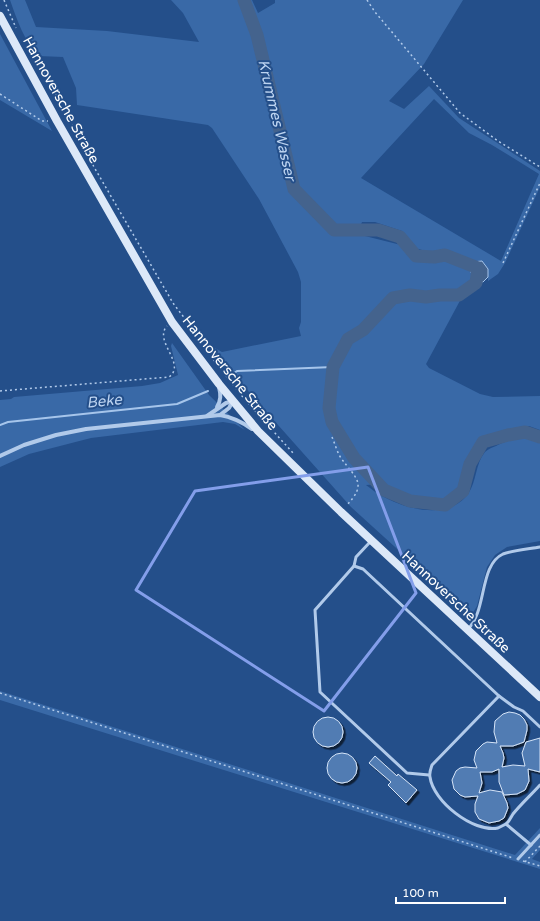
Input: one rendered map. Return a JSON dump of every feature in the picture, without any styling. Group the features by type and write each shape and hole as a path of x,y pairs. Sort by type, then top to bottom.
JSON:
{"main road":[{"name":"Hannoversche Straße","path":"0,16 61,127 172,322 219,384 258,431 340,512 540,697"}],"street":[{"path":"216,410 220,402 219,384"},
{"path":"207,416 226,403 233,401"},
{"path":"220,415 229,408 233,401"},
{"path":"0,456 24,445 86,428 207,416 220,415 236,419 258,431"}],"lane":[{"path":"371,540 356,557 354,566 315,610 320,692 407,773 429,775"},
{"path":"467,630 478,614 491,567 496,560 503,555 540,547"},
{"path":"354,566 362,569 499,696 514,707 523,711 540,727"},
{"path":"499,696 432,765 429,775 432,784 441,799 456,813 471,823 486,828 498,828 506,824 540,785"},
{"path":"506,824 531,845"},
{"path":"518,859 540,835"}],"path":[{"path":"4,0 17,30"},
{"path":"367,0 375,12 460,113 498,141 540,167"},
{"path":"28,51 40,64 94,167 173,303 201,340 209,354 246,401 293,454"},
{"path":"0,94 42,121"},
{"path":"503,263 540,183"},
{"path":"0,391 169,377 175,370 163,336 164,330 168,325"},
{"path":"332,437 340,456 356,476 359,483 358,490 350,502 340,512"},
{"path":"0,693 540,866"},
{"path":"525,862 540,846"}],"highlighted area":[{"path":"368,467 416,593 324,711 136,590 195,491"}],"shaded area":[{"path":"10,0 25,0 36,27 107,31 199,42 183,13 171,0 252,0 258,13 275,3 275,0 463,0 424,64 389,101 404,109 429,86 459,118 540,171 540,187 505,263 498,274 488,281 488,269 482,261 472,262 444,249 429,252 415,248 402,231 375,222 362,222 357,234 401,245 411,257 430,263 446,259 469,269 474,277 426,364 429,368 480,394 493,397 540,396 540,430 529,426 488,435 481,440 467,462 459,487 445,500 414,498 391,491 381,484 366,485 381,496 405,506 416,509 439,510 460,502 468,494 473,484 479,462 485,452 516,439 528,439 540,442 540,541 507,547 495,555 487,567 477,606 471,616 351,507 253,397 213,347 222,352 301,336 299,328 301,322 301,282 298,272 259,199 212,128 208,125 77,105 76,88 63,57 39,56 25,37 18,23","holes":["434,99 469,133 492,145 539,174 501,261 361,178"]},
{"path":"0,34 52,131 0,100"},
{"path":"465,260 472,262 482,261 488,269 488,277 483,282 470,282 474,277 469,269 463,266"},
{"path":"172,343 209,395 245,430 235,424 223,422 91,438 29,454 0,467 0,400 11,399 14,397 142,386 160,383 178,375 171,346"},
{"path":"0,691 515,855 540,828 540,850 532,859 540,862 540,869 0,700"}],"building":[{"path":"509,712 520,715 524,719 527,725 527,730 524,742 513,746 500,746 504,758 502,767 513,765 525,766 522,753 526,742 540,738 540,772 528,769 529,781 525,790 517,794 504,795 499,782 499,769 492,772 480,772 482,783 479,793 490,790 502,792 508,808 504,818 499,821 489,823 479,819 475,812 475,804 478,796 465,797 460,795 454,789 452,780 456,771 460,768 477,768 474,760 476,751 487,742 497,743 494,732 495,721 503,714"},
{"path":"328,717 334,718 342,726 342,738 334,746 328,747 322,746 314,738 313,732 314,726 322,718"},
{"path":"342,753 348,754 356,762 356,774 348,782 342,783 336,782 328,774 327,768 328,762 336,754"},
{"path":"375,756 397,776 398,774 417,790 406,803 388,785 391,782 369,763"}],"waterway":[{"name":"Krummes Wasser","path":"244,0 257,35 294,189 334,230 378,230 400,237 416,256 434,257 445,255 478,268 476,283 459,295 426,297 410,295 393,298 363,330 348,339 333,367 329,408 332,422 354,458 384,490 410,501 445,505 463,491 470,464 483,442 525,432 540,437"},
{"name":"Beke","path":"230,376 237,371 333,367"},
{"name":"Beke","path":"0,425 8,422 177,404 208,391"}]}
